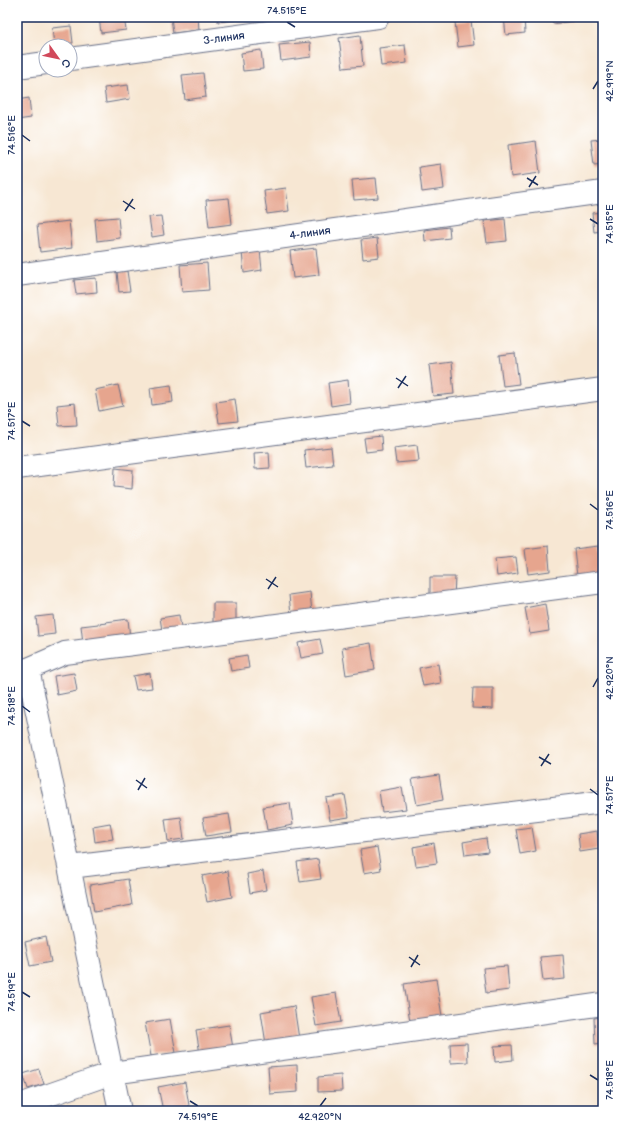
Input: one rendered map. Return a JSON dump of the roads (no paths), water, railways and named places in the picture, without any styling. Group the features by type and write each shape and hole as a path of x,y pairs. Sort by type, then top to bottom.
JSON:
{"street":[{"name":"3-линия","path":"78,58 378,17"},
{"path":"17,67 38,64"},
{"name":"4-линия","path":"17,275 603,192"},
{"path":"17,468 603,389"},
{"path":"120,1111 70,867 23,670 65,653 603,582"},
{"path":"70,867 603,802"},
{"path":"17,1106 112,1073 603,1004"}]}
